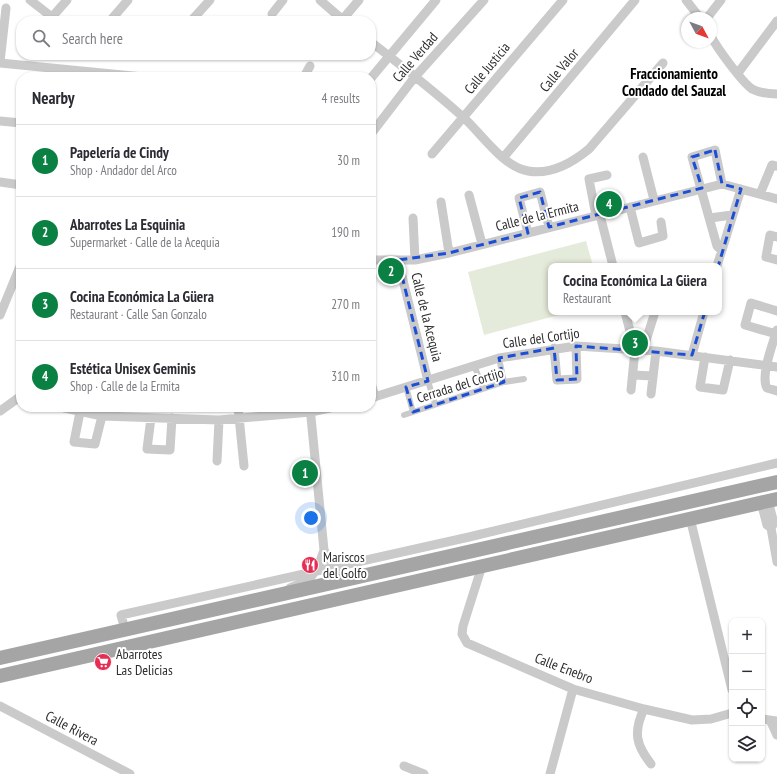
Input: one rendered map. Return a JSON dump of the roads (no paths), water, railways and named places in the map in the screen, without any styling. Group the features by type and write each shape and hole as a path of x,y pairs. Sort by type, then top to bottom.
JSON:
{"main road":[{"path":"0,658 777,482"},
{"path":"0,676 769,501"},
{"path":"284,594 287,611"},
{"path":"124,630 129,647"}],"street":[{"path":"30,0 51,16"},
{"path":"57,16 67,0"},
{"path":"114,16 128,0"},
{"path":"196,16 210,0"},
{"path":"272,14 283,0"},
{"path":"320,0 338,16"},
{"path":"346,16 359,0"},
{"path":"376,72 436,0"},
{"name":"Calle Verdad","path":"376,127 414,78 484,0"},
{"name":"Calle Justicia","path":"432,154 562,0"},
{"name":"Calle Valor","path":"503,158 635,0"},
{"path":"686,0 695,12"},
{"path":"712,12 721,0"},
{"path":"6,8 0,62 95,72"},
{"path":"738,73 777,21"},
{"path":"376,46 463,118 503,158 517,168 538,172 560,168 578,159 589,149 662,63"},
{"path":"717,48 751,88 762,93 777,94"},
{"path":"307,72 310,66"},
{"path":"0,121 16,123"},
{"path":"721,250 717,246 702,188 692,157 715,150 722,184"},
{"path":"643,157 654,200"},
{"path":"760,194 772,165 777,166"},
{"path":"607,175 589,179 612,263"},
{"path":"0,182 16,184"},
{"name":"Calle de la Ermita","path":"376,260 415,260 449,253 722,184 777,199"},
{"path":"718,263 741,188"},
{"path":"528,233 518,198 540,192 549,227"},
{"path":"469,195 482,244"},
{"path":"440,202 449,253"},
{"path":"630,207 639,243 663,236 661,222"},
{"path":"710,218 732,215"},
{"path":"413,218 415,260"},
{"path":"777,237 770,235 766,257 777,260"},
{"name":"Calle de la Acequia","path":"398,260 428,380"},
{"path":"0,315 16,276"},
{"path":"777,311 751,303 745,325 776,332 767,365 765,384 767,388 777,391"},
{"path":"626,315 639,350"},
{"path":"631,390 639,350 654,315"},
{"path":"692,355 703,315"},
{"path":"554,348 557,380 577,379 576,346"},
{"name":"Calle del Cortijo","path":"376,396 499,358 554,348 576,346 656,351 767,365 777,368"},
{"path":"651,394 656,351"},
{"path":"705,357 700,387 723,390 730,360"},
{"path":"499,358 504,382"},
{"path":"474,365 483,388"},
{"path":"633,375 653,376"},
{"name":"Cerrada del Cortijo","path":"404,416 483,388 504,382 524,379"},
{"path":"428,380 436,404"},
{"path":"406,387 413,412"},
{"path":"0,411 16,400"},
{"path":"106,412 102,416 95,444 74,442 80,412 102,416 219,420 293,412"},
{"path":"239,412 244,466"},
{"path":"311,412 324,550 334,568 348,580"},
{"path":"151,418 147,449 170,450 172,418"},
{"path":"217,461 219,420"},
{"path":"124,630 121,615 469,537 777,463"},
{"path":"769,501 770,522 777,562"},
{"path":"690,518 729,678"},
{"path":"510,527 514,542"},
{"path":"469,537 473,552"},
{"path":"284,594 295,585 309,580 316,572 324,550"},
{"name":"Calle Enebro","path":"482,566 463,626 462,634 467,643 573,689 644,709 692,720 711,720 729,714"},
{"path":"211,594 214,610"},
{"path":"155,607 158,622"},
{"path":"550,774 573,689"},
{"name":"Calle Rivera","path":"0,706 130,774"},
{"path":"644,709 638,721 637,738 644,755 651,764"},
{"path":"770,721 777,735"},
{"path":"404,766 424,774"}],"place":[{"name":"Estética Unisex Geminis","path":"609,204"},
{"name":"Abarrotes La Esquinia","path":"391,271"},
{"name":"Cocina Económica La Güera","path":"635,343"},
{"name":"Papelería de Cindy","path":"305,473"},
{"name":"Mariscos del Golfo","path":"310,565"},
{"name":"Abarrotes Las Delicias","path":"103,662"}],"district":[{"name":"Fraccionamiento Condado del Sauzal","path":"674,82"}]}
